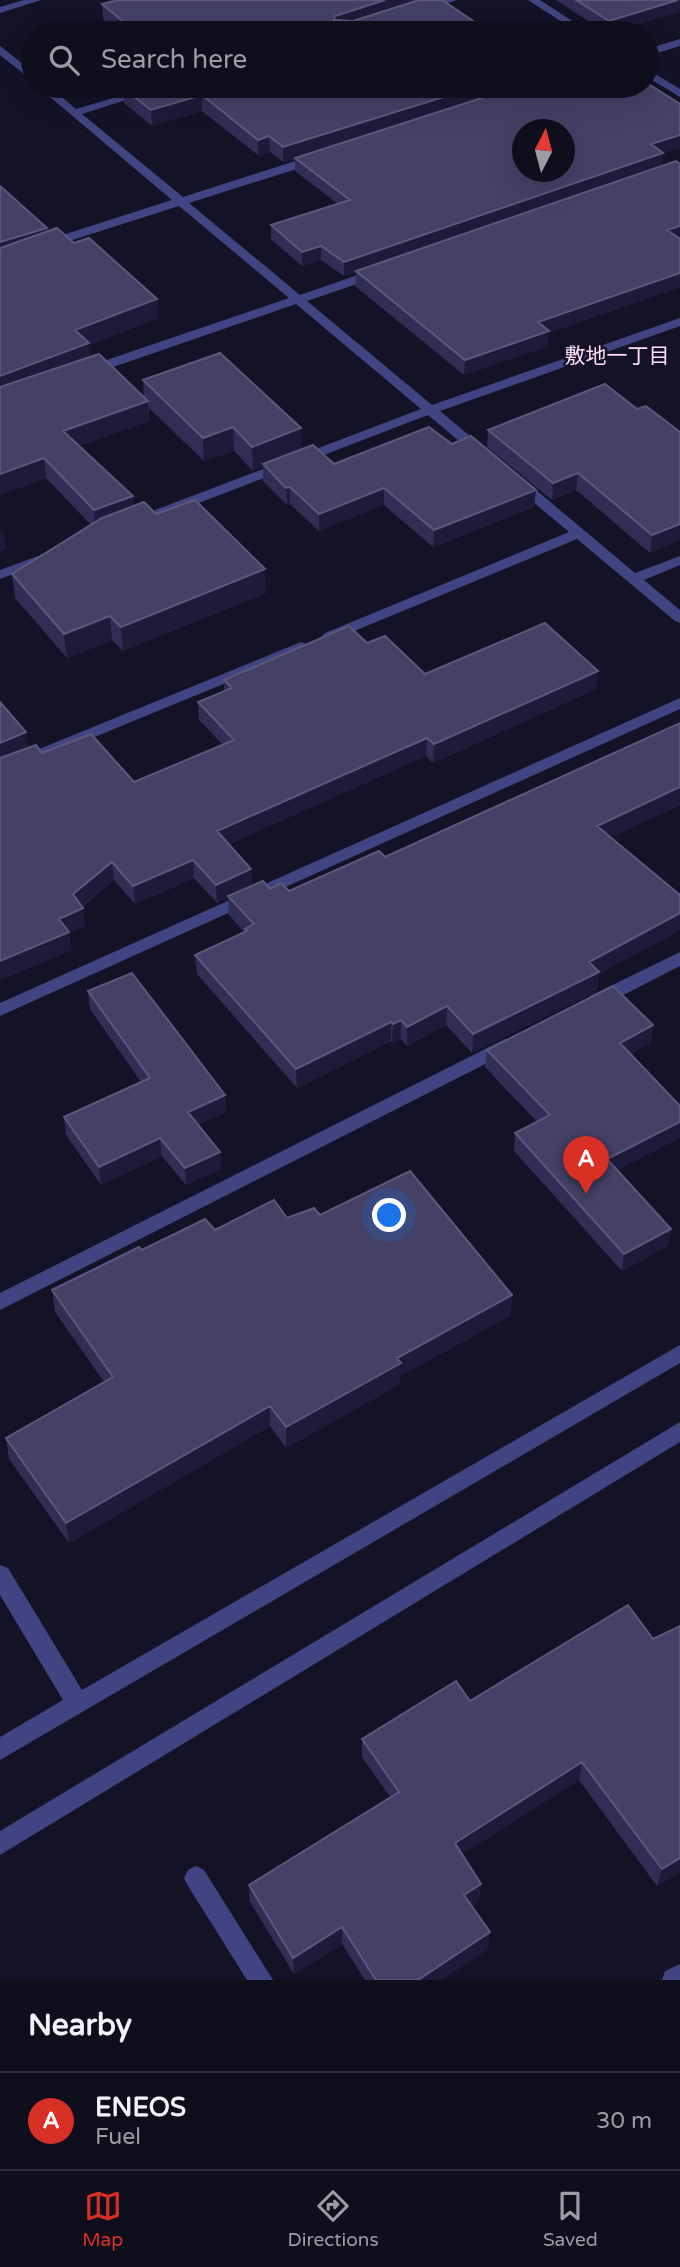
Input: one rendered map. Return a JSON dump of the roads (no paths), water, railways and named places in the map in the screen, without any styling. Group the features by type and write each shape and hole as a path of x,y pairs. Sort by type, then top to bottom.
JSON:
{"street":[{"path":"0,10 37,0"},
{"path":"415,11 452,0"},
{"path":"533,0 567,21"},
{"path":"659,49 680,42"},
{"path":"0,49 21,67"},
{"path":"659,80 680,94"},
{"path":"56,98 680,618"},
{"path":"73,113 124,98"},
{"path":"0,259 336,152"},
{"path":"78,374 390,268"},
{"path":"143,520 430,410 680,321"},
{"path":"0,771 579,533"},
{"path":"0,575 65,550"},
{"path":"634,579 680,560"},
{"path":"0,1010 680,702"},
{"path":"581,1008 680,958"},
{"path":"0,1302 519,1039"},
{"path":"0,1749 680,1353"},
{"path":"0,1844 680,1431"},
{"path":"0,1576 78,1704"},
{"path":"196,1878 261,1980"},
{"path":"674,1980 680,1976"}],"place":[{"name":"ENEOS","path":"586,1194"}],"district":[{"name":"敷地一丁目","path":"617,356"}]}
